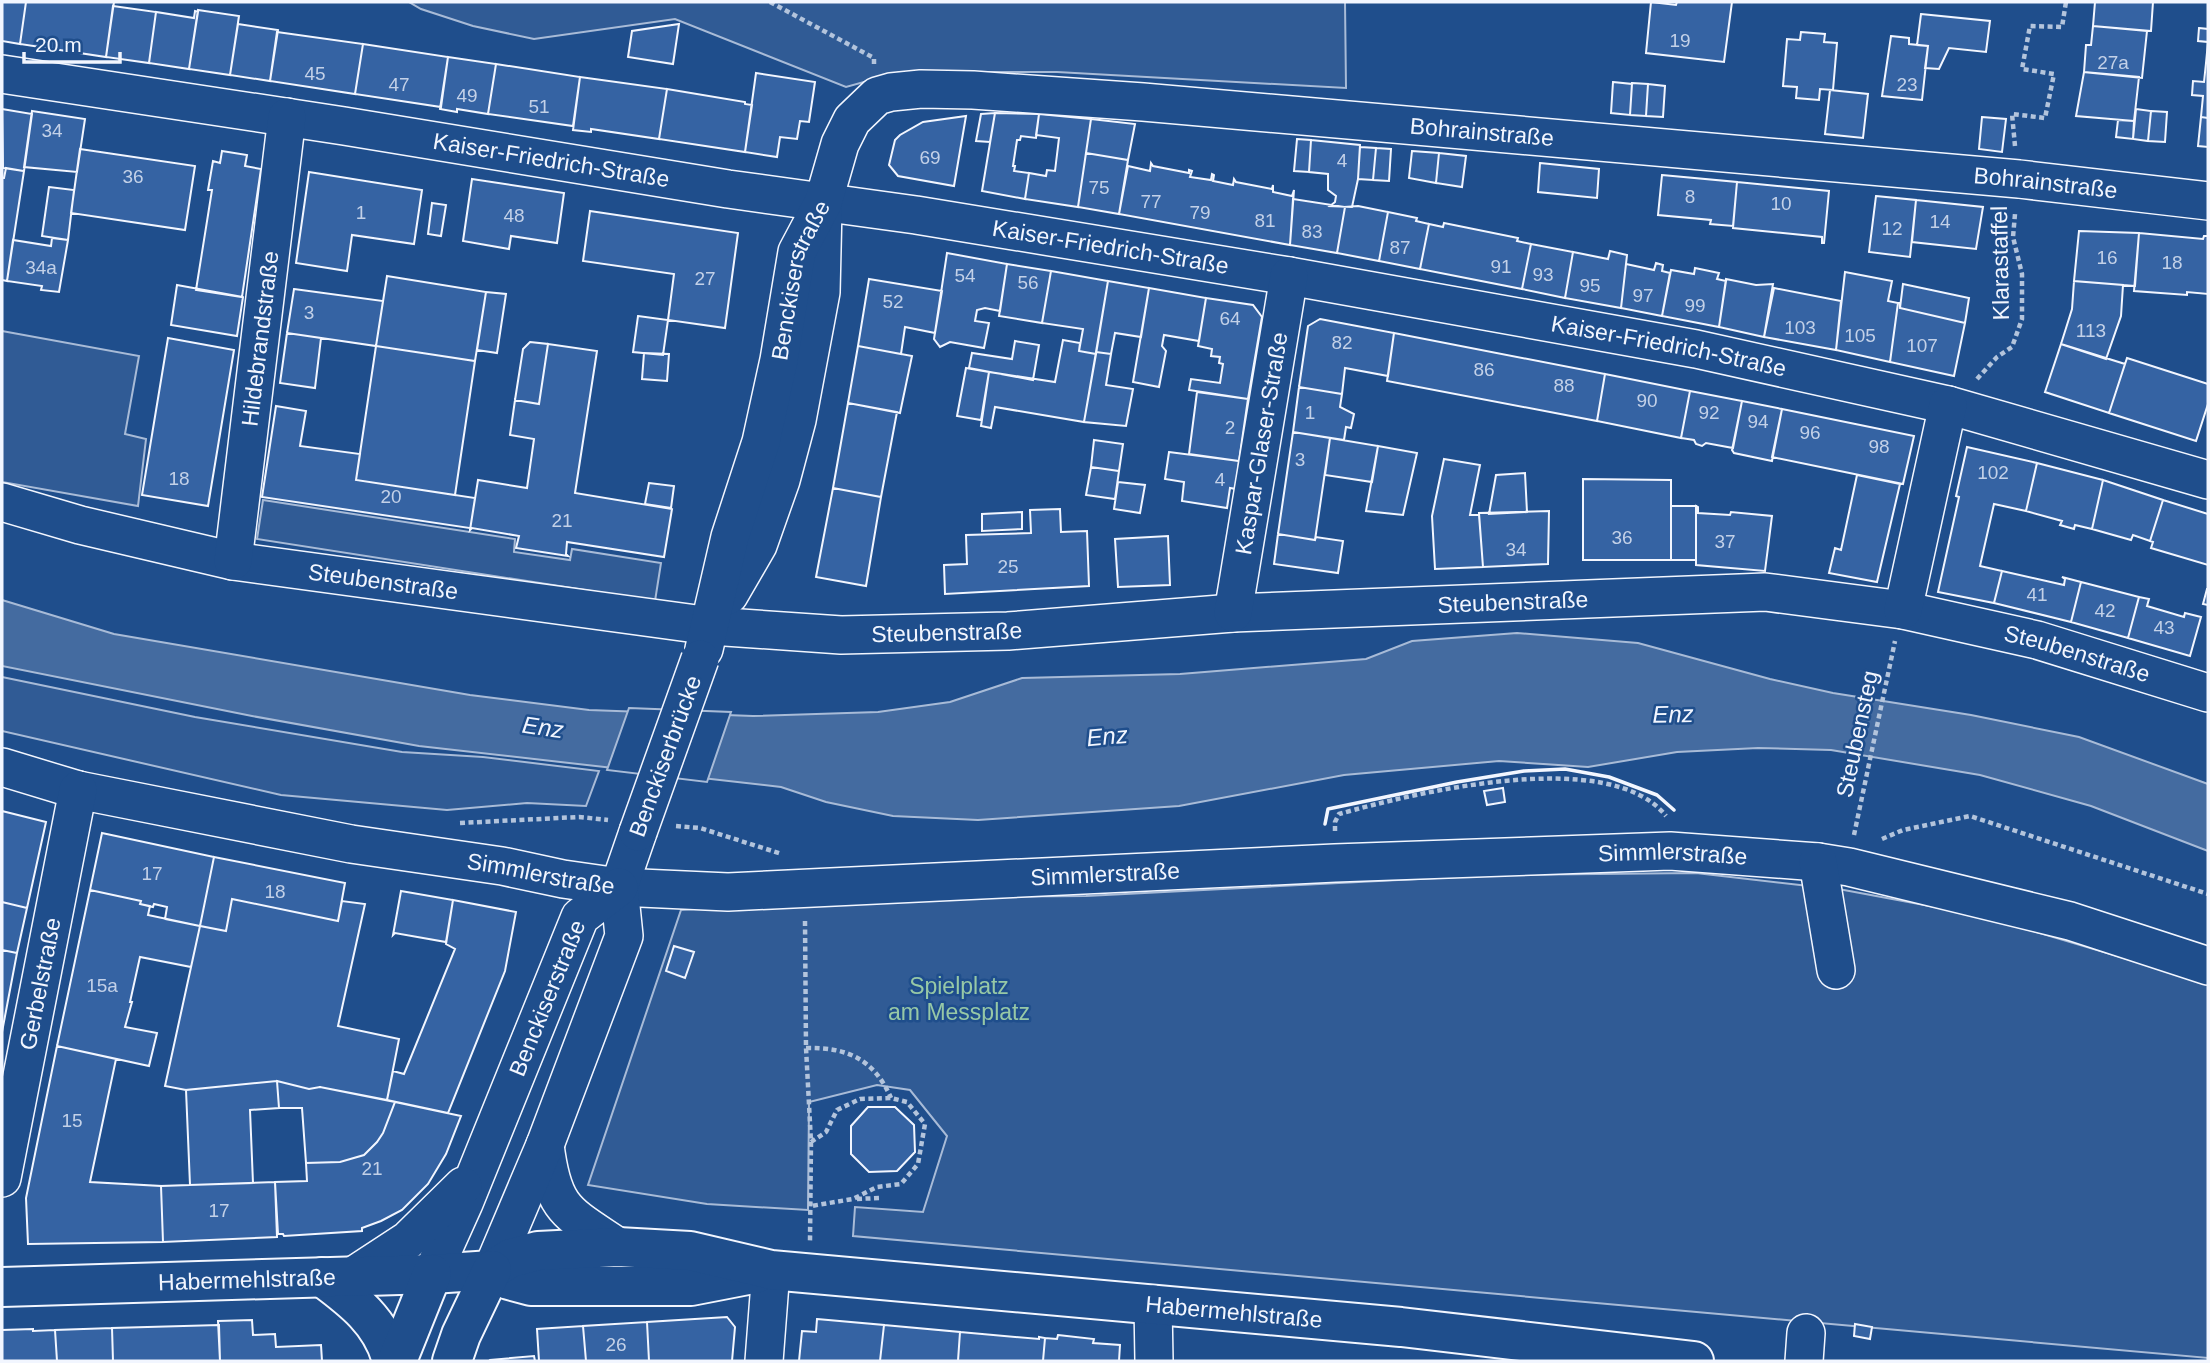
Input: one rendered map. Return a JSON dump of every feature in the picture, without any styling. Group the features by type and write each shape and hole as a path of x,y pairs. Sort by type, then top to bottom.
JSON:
{"main road":[{"name":"Habermehlstraße","path":"2,1287 432,1274 492,1270 511,1258 538,1251 618,1247 690,1251 771,1270 1513,1339 1694,1361"},
{"name":"Habermehlstraße","path":"492,1270 509,1280 531,1286 691,1286 771,1270"},
{"name":"Benckiserstraße","path":"452,1361 461,1335 492,1270"},
{"name":"Benckiserstraße","path":"394,1361 432,1274"},
{"path":"337,1276 380,1330 394,1361"}],"street":[{"name":"Kaiser-Friedrich-Straße","path":"2,74 287,117 823,204 916,215 1289,276 1696,349 1957,408 2208,480"},
{"name":"Bohrainstraße","path":"823,204 840,144 852,120 877,96 921,89 1143,102 2019,179 2208,201"},
{"name":"Hildebrandstraße","path":"233,561 287,117"},
{"name":"Benckiserstraße","path":"706,643 758,545 781,480 797,420 821,292 823,204"},
{"name":"Kaspar-Glaser-Straße","path":"1233,613 1289,276"},
{"path":"1903,610 1957,408"},
{"name":"Steubenstraße","path":"2,502 80,525 233,561 706,643 841,635 1008,631 1233,613 1765,592 1903,610 2037,640 2208,693"},
{"name":"Benckiserbrücke","path":"619,887 706,643"},
{"name":"Simmlerstraße","path":"2,767 78,790 351,844 502,866 619,887 728,891 1335,863 1670,851 1834,864 2070,921 2208,966"},
{"name":"Gerbelstraße","path":"2,1178 78,790"},
{"path":"1834,864 1836,970"},
{"name":"Benckiserstraße","path":"492,1270 545,1145 624,936 619,887"},
{"name":"Benckiserstraße","path":"432,1274 580,917 619,887"},
{"path":"545,1145 551,1181 562,1206 581,1223 618,1247"},
{"path":"337,1276 408,1240 476,1172"},
{"path":"764,1361 771,1270"},
{"path":"1153,1304 1154,1361"}],"path":[{"path":"771,2 874,58"},
{"name":"Klarastaffel","path":"1957,408 1997,357 2012,347 2022,318 2022,274 2013,237 2019,179 2011,114 2045,118 2054,74 2022,69 2030,26 2062,27 2066,2"},
{"name":"Steubensteg","path":"1855,825 1893,649"},
{"path":"1335,822 1339,814 1384,802 1502,781 1546,777 1586,779 1633,792 1659,807 1667,817 1670,851"},
{"path":"1834,864 1903,830 1970,816 2208,894"},
{"path":"805,888 806,1048 811,1142 809,1274"},
{"path":"806,1048 830,1047 852,1054 868,1064 884,1082 891,1098"},
{"path":"811,1142 826,1132 837,1110 860,1100 891,1098 907,1102 925,1124 918,1164 901,1184 877,1188 853,1199"},
{"path":"811,1206 879,1198"}],"shaded area":[{"path":"409,2 1345,2 1346,88 1057,72 900,72 846,87 675,19 534,39 473,26 421,9"},
{"path":"2,331 139,356 125,434 146,439 138,506 2,482"},
{"path":"263,500 515,539 514,552 570,560 572,549 661,563 655,601 257,539"},
{"path":"2,677 195,717 402,752 483,757 599,771 586,806 527,803 447,810 281,795 2,731"},
{"path":"1696,873 1844,890 1951,910 2033,931 2208,983 2208,1358 853,1236 855,1207 923,1212 947,1136 910,1090 877,1085 809,1102 808,1210 707,1204 588,1185 681,910 836,898 1086,896 1497,875"}],"water":[{"name":"Enz","path":"2,600 114,634 470,695 589,710 753,716 878,712 950,702 1022,678 1180,674 1366,659 1412,641 1517,633 1638,643 1833,693 1971,715 2079,737 2208,784 2208,851 2091,806 1980,775 1831,750 1758,748 1677,752 1588,767 1499,761 1344,775 1179,806 978,820 893,816 826,802 781,787 419,746 2,666"}],"pier":[{"path":"629,708 731,712 707,782 607,770"}],"building":[{"path":"2,2 26,2 20,44 2,41"},
{"path":"26,2 114,2 106,57 20,44"},
{"path":"1651,2 1676,5 1677,2 1732,2 1724,62 1646,53"},
{"path":"2095,2 2153,2 2151,31 2093,26"},
{"path":"113,6 156,12 149,63 106,57"},
{"path":"198,10 239,16 230,75 189,69"},
{"path":"195,11 198,12 189,69 149,63 156,12 194,18"},
{"path":"1921,14 1990,21 1986,52 1949,48 1939,69 1925,68 1928,46 1917,45"},
{"path":"238,24 278,30 270,81 230,75"},
{"path":"679,24 673,64 628,57 632,31"},
{"path":"2093,26 2147,31 2142,78 2084,72 2086,45 2091,45"},
{"path":"2199,28 2208,29 2208,42 2198,41"},
{"path":"277,32 363,44 355,94 270,81"},
{"path":"1801,32 1825,34 1824,42 1837,43 1833,90 1820,89 1819,100 1796,98 1797,87 1783,86 1787,39 1800,40"},
{"path":"1891,36 1909,38 1909,44 1928,46 1922,100 1882,96"},
{"path":"363,44 448,57 441,107 355,94"},
{"path":"448,57 496,64 488,114 440,109"},
{"path":"2206,63 2208,118 2201,117 2203,96 2192,95 2193,81 2204,82"},
{"path":"496,64 580,77 573,126 488,114"},
{"path":"2084,72 2139,77 2134,121 2076,116"},
{"path":"756,73 815,82 809,122 800,121 797,139 780,137 777,157 745,152"},
{"path":"580,77 667,89 659,139 591,129 591,132 573,130"},
{"path":"1613,82 1632,84 1630,115 1611,113"},
{"path":"1632,83 1648,84 1646,116 1630,115"},
{"path":"1648,84 1665,86 1663,117 1646,116"},
{"path":"667,89 752,105 745,152 659,139"},
{"path":"1830,90 1868,94 1863,138 1825,134"},
{"path":"2,109 32,114 24,171 3,168"},
{"path":"2136,109 2151,111 2148,141 2133,139"},
{"path":"32,111 85,119 77,172 24,167"},
{"path":"2151,111 2167,112 2165,142 2148,141"},
{"path":"995,113 990,142 976,141 981,114"},
{"path":"995,113 1039,114 1036,138 1021,136 1020,140 1017,140 1014,171 1029,173 1025,199 982,191"},
{"path":"1039,114 1091,119 1078,207 1025,199 1029,173 1046,176 1047,170 1055,171 1059,138 1036,135"},
{"path":"966,116 954,186 898,176 889,165 895,140 900,135 923,122"},
{"path":"1982,117 2006,119 2002,152 1979,149"},
{"path":"2201,117 2208,118 2208,147 2198,146"},
{"path":"1091,119 1135,124 1128,160 1086,153"},
{"path":"2118,120 2134,121 2133,139 2116,137"},
{"path":"1297,139 1311,140 1309,172 1294,171"},
{"path":"1311,140 1360,145 1358,179 1352,207 1330,206 1335,202 1336,196 1328,190 1328,174 1309,172"},
{"path":"1360,147 1376,148 1373,180 1358,179"},
{"path":"1376,148 1391,149 1389,181 1373,180"},
{"path":"80,149 195,166 185,230 71,213"},
{"path":"222,151 247,155 245,166 261,169 242,297 196,290 212,190 208,190 213,161 220,163"},
{"path":"1412,151 1439,153 1436,183 1409,178"},
{"path":"1086,153 1128,160 1119,214 1078,207"},
{"path":"1439,153 1466,156 1462,187 1436,183"},
{"path":"1151,163 1153,166 1189,173 1189,170 1192,171 1190,177 1211,180 1212,174 1213,181 1233,185 1234,179 1236,182 1272,189 1273,185 1273,192 1292,196 1294,190 1290,245 1119,214 1128,166 1150,171"},
{"path":"1540,163 1599,169 1597,198 1538,192"},
{"path":"6,168 24,171 7,281 2,280 2,178"},
{"path":"309,172 422,190 414,244 352,235 347,271 296,263"},
{"path":"1662,175 1737,182 1733,226 1710,224 1711,220 1658,215"},
{"path":"472,179 564,193 557,243 511,236 509,249 463,241"},
{"path":"1737,182 1829,191 1824,243 1822,237 1733,228"},
{"path":"49,187 74,190 68,240 42,236"},
{"path":"1876,196 1916,200 1910,257 1869,252"},
{"path":"1293,199 1345,207 1337,253 1290,245"},
{"path":"1916,200 1983,207 1976,249 1912,242"},
{"path":"432,203 446,205 441,236 428,234"},
{"path":"1358,206 1388,212 1379,261 1337,253 1345,207"},
{"path":"590,211 738,233 725,328 668,320 674,274 583,261"},
{"path":"1388,212 1417,218 1416,221 1429,224 1420,269 1379,261"},
{"path":"1444,223 1518,238 1517,241 1531,244 1522,289 1420,269 1429,224 1443,227"},
{"path":"2079,231 2139,233 2135,286 2074,281"},
{"path":"2139,233 2203,239 2208,236 2208,294 2134,291"},
{"path":"52,238 68,240 59,292 41,290 42,286 7,281 13,240 51,246"},
{"path":"1531,244 1573,252 1565,298 1522,289"},
{"path":"1610,251 1627,255 1621,308 1565,298 1573,252 1608,259"},
{"path":"947,253 1007,264 1000,311 985,308 977,310 975,321 989,323 984,348 950,342 940,347 934,339"},
{"path":"1656,263 1663,265 1662,271 1670,273 1662,316 1621,308 1626,264 1654,270"},
{"path":"1007,264 1051,271 1042,323 999,316"},
{"path":"1695,268 1719,273 1717,279 1726,281 1719,327 1662,316 1671,270 1694,274"},
{"path":"1051,271 1108,281 1096,354 1079,351 1083,329 1042,323"},
{"path":"1845,272 1892,281 1888,301 1898,303 1890,362 1836,350"},
{"path":"387,276 486,292 475,361 376,346"},
{"path":"869,279 942,291 935,333 905,327 901,354 858,346"},
{"path":"1726,279 1756,285 1773,284 1764,337 1719,327"},
{"path":"1108,281 1149,288 1141,337 1115,333 1111,354 1096,352"},
{"path":"2074,281 2123,285 2121,316 2106,359 2061,344 2072,309"},
{"path":"1903,284 1969,298 1965,323 1900,308"},
{"path":"177,285 243,297 237,336 171,325"},
{"path":"1149,288 1206,298 1199,341 1164,335 1162,346 1166,351 1159,387 1133,382"},
{"path":"1774,288 1841,301 1836,350 1764,337"},
{"path":"294,289 383,301 376,346 287,333"},
{"path":"486,292 506,294 497,353 477,350"},
{"path":"1206,298 1253,305 1262,317 1248,399 1189,390 1191,379 1220,383 1223,364 1219,363 1220,357 1211,356 1212,349 1198,346"},
{"path":"1898,303 1900,308 1965,323 1954,376 1890,362"},
{"path":"638,316 668,320 663,355 633,352"},
{"path":"1320,319 1394,333 1388,376 1345,368 1342,394 1299,387 1308,326"},
{"path":"287,333 321,338 315,388 280,383"},
{"path":"1394,333 1605,374 1597,421 1387,381"},
{"path":"168,338 234,350 208,506 142,495"},
{"path":"1063,340 1080,343 1079,351 1096,354 1084,422 995,407 991,428 981,426 989,372 1055,382"},
{"path":"1015,341 1039,345 1033,380 969,368 972,353 1012,359"},
{"path":"530,342 548,344 539,404 515,400 523,349"},
{"path":"548,344 597,351 575,493 672,509 664,557 567,542 568,556 516,548 519,536 472,528 470,530 478,480 527,488 534,439 510,435 515,400 539,404"},
{"path":"2061,344 2125,364 2109,413 2045,392"},
{"path":"376,346 475,361 455,495 356,480"},
{"path":"858,346 912,356 900,413 848,403"},
{"path":"1096,352 1111,354 1106,385 1133,389 1126,426 1084,422"},
{"path":"644,353 669,354 667,381 642,379"},
{"path":"2127,358 2208,384 2208,404 2196,441 2109,413"},
{"path":"966,368 989,372 981,420 957,416"},
{"path":"1605,374 1690,391 1681,438 1597,421"},
{"path":"1299,387 1342,394 1340,407 1354,414 1351,428 1346,427 1344,440 1293,432"},
{"path":"1690,391 1742,401 1733,448 1706,443 1702,446 1694,440 1681,438"},
{"path":"1197,392 1248,399 1239,461 1189,454"},
{"path":"1742,401 1782,409 1772,461 1734,453 1732,450"},
{"path":"848,403 897,412 881,497 833,488"},
{"path":"276,406 306,411 300,446 360,454 356,480 475,498 470,530 262,497"},
{"path":"1782,409 1914,436 1903,484 1772,457"},
{"path":"1293,432 1330,438 1315,540 1278,534"},
{"path":"1330,438 1378,446 1372,482 1325,475"},
{"path":"1094,440 1123,444 1119,471 1091,467"},
{"path":"1378,446 1417,453 1403,515 1366,511"},
{"path":"1967,447 2037,463 2026,511 1994,504 1980,566 2002,571 1994,603 1938,592"},
{"path":"1169,452 1239,461 1236,489 1230,488 1227,508 1182,501 1184,482 1165,479"},
{"path":"1444,459 1480,465 1470,515 1479,515 1483,567 1435,569 1432,516"},
{"path":"2037,463 2103,480 2092,529 2075,525 2074,529 2060,525 2062,521 2026,511"},
{"path":"1091,467 1119,471 1115,499 1086,495"},
{"path":"1525,473 1527,512 1489,514 1496,475"},
{"path":"1857,475 1900,484 1877,582 1829,573 1835,548 1841,550"},
{"path":"1583,479 1671,480 1671,560 1583,560"},
{"path":"2103,480 2163,500 2150,541 2133,535 2131,540 2092,529"},
{"path":"1118,482 1145,485 1140,513 1114,509"},
{"path":"649,483 674,486 671,508 645,504"},
{"path":"833,488 881,497 866,586 816,577"},
{"path":"2163,500 2208,514 2208,565 2151,548 2153,542 2150,541"},
{"path":"1671,506 1696,506 1696,560 1671,560"},
{"path":"1696,506 1698,513 1730,515 1731,512 1772,516 1765,571 1696,565"},
{"path":"1060,509 1061,532 1087,531 1089,586 945,594 944,565 967,564 966,535 1031,533 1030,510"},
{"path":"1549,511 1548,564 1483,567 1479,513"},
{"path":"1022,512 1022,529 982,531 982,514"},
{"path":"1278,534 1343,541 1338,573 1274,564"},
{"path":"1168,536 1170,585 1118,587 1115,539"},
{"path":"2002,571 2064,585 2065,579 2062,577 2081,582 2071,622 1994,603"},
{"path":"2081,582 2139,597 2128,638 2071,622"},
{"path":"2208,589 2208,605 2203,604"},
{"path":"2139,597 2149,599 2147,606 2184,617 2185,613 2201,617 2190,656 2128,638"},
{"path":"1503,788 1505,802 1487,805 1484,791"},
{"path":"2,811 46,822 27,908 2,902"},
{"path":"102,833 214,857 200,926 165,919 167,907 154,904 153,907 140,904 141,901 90,890"},
{"path":"214,857 345,883 338,921 232,899 226,931 200,926"},
{"path":"90,890 141,901 140,904 150,906 148,915 200,926 191,967 140,957 125,1027 157,1033 149,1066 57,1046"},
{"path":"401,891 453,900 446,942 395,933 393,935"},
{"path":"232,899 338,921 342,901 365,904 338,1026 399,1039 387,1100 320,1087 309,1089 277,1081 186,1090 165,1086 200,926 226,931"},
{"path":"453,900 516,912 505,971 448,1113 387,1100 393,1071 404,1074 455,949 446,944"},
{"path":"2,902 27,908 17,953 2,950"},
{"path":"674,946 694,952 685,978 666,971"},
{"path":"2,950 17,953 2,1032"},
{"path":"57,1046 116,1059 90,1182 161,1186 163,1242 28,1244 26,1198"},
{"path":"277,1081 309,1089 320,1087 395,1102 383,1133 364,1155 340,1162 306,1163 302,1108 279,1108"},
{"path":"277,1081 279,1108 250,1110 253,1183 190,1185 186,1090"},
{"path":"395,1102 461,1116 446,1154 428,1184 402,1210 362,1228 362,1231 284,1236 278,1234 275,1182 307,1181 306,1163 340,1162 364,1155 383,1133"},
{"path":"868,1107 895,1107 914,1125 915,1152 897,1171 869,1172 851,1154 851,1126"},
{"path":"275,1182 277,1237 163,1242 161,1186"},
{"path":"727,1317 735,1327 732,1361 649,1361 647,1322"},
{"path":"817,1319 884,1325 880,1361 799,1361 802,1331 816,1332"},
{"path":"252,1320 253,1335 275,1334 276,1347 321,1345 322,1361 220,1361 218,1321"},
{"path":"647,1322 649,1361 586,1361 583,1326"},
{"path":"1855,1324 1872,1327 1870,1339 1854,1336"},
{"path":"219,1325 220,1361 113,1361 112,1328"},
{"path":"884,1325 960,1332 958,1361 880,1361"},
{"path":"583,1326 586,1361 539,1361 537,1329"},
{"path":"112,1328 113,1361 57,1361 55,1330"},
{"path":"2,1330 55,1330 57,1361 2,1361"},
{"path":"960,1332 1045,1338 1043,1361 958,1361"},
{"path":"1058,1335 1094,1339 1093,1343 1120,1345 1119,1361 1043,1361 1045,1338 1057,1339"},
{"path":"534,1356 535,1361 489,1361 490,1360"}],"wall":[{"path":"1325,824 1328,809 1457,782 1524,771 1565,769 1609,777 1657,795 1674,810"}],"park label":[{"name":"Spielplatz am Messplatz","path":"959,999"}]}
